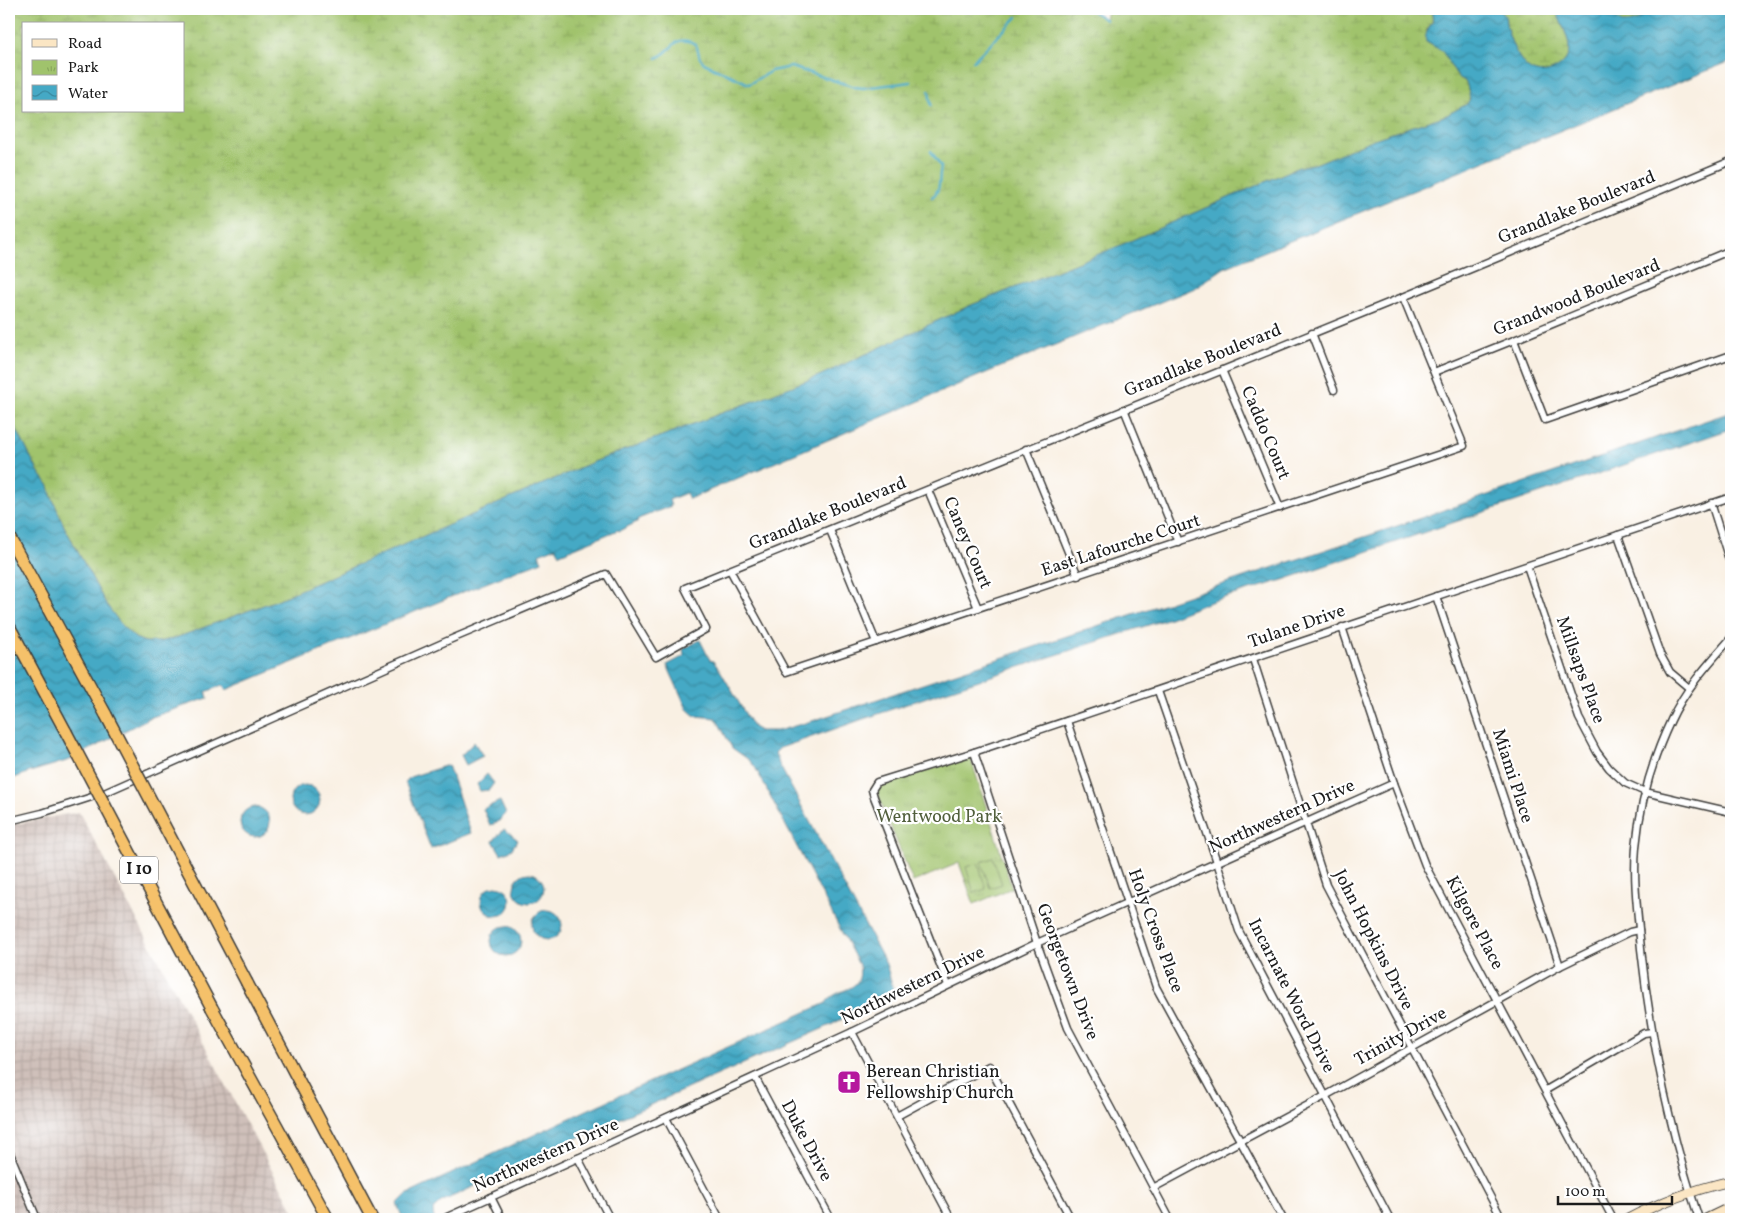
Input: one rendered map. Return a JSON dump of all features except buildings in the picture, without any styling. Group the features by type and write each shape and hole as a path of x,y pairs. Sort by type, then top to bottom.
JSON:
{"highway":[{"name":"I 10","path":"9,537 110,723 372,1219"},
{"name":"I 10","path":"9,626 326,1219"}],"main road":[{"path":"1628,1219 1690,1193 1731,1182"},
{"path":"1706,1219 1731,1206"},
{"path":"1716,1219 1731,1216"}],"street":[{"name":"Grandlake Boulevard","path":"9,821 42,813 104,793 447,641 606,574 656,657 706,630 685,588 1402,297 1731,161"},
{"name":"Grandwood Boulevard","path":"1434,372 1731,250"},
{"path":"1402,297 1434,372"},
{"path":"1312,333 1334,390"},
{"path":"1514,340 1546,420 1731,356"},
{"name":"Caddo Court","path":"1222,370 1280,508"},
{"name":"East Lafourche Court","path":"730,570 786,672 1464,446 1434,372"},
{"path":"1124,409 1178,542"},
{"path":"1026,449 1078,576"},
{"name":"Caney Court","path":"928,490 978,608"},
{"name":"Tulane Drive","path":"948,985 874,797 872,790 882,780 974,752 1158,691 1342,627 1731,497"},
{"path":"1711,504 1731,566"},
{"path":"830,530 876,642"},
{"path":"1618,535 1660,654 1670,672 1690,688"},
{"name":"Millsaps Place","path":"1527,566 1579,718 1596,752 1609,768 1625,783 1645,792 1731,812"},
{"name":"Miami Place","path":"1436,596 1560,966"},
{"name":"Kilgore Place","path":"1342,627 1394,783 1425,864 1613,1219"},
{"path":"1699,1219 1669,1116 1652,1032 1639,930 1636,848 1645,792 1658,750 1671,718 1705,667 1731,638"},
{"name":"John Hopkins Drive","path":"1252,659 1326,885 1502,1219"},
{"name":"Incarnate Word Drive","path":"1158,691 1239,931 1390,1219"},
{"name":"Holy Cross Place","path":"1067,721 1156,987 1283,1219"},
{"name":"Georgetown Drive","path":"974,752 1037,942 1068,1028 1170,1219"},
{"name":"Northwestern Drive","path":"447,1217 852,1032 1037,942 1394,783"},
{"name":"Trinity Drive","path":"1153,1188 1325,1096 1560,966 1630,932 1639,930"},
{"path":"852,1032 951,1219"},
{"path":"1546,1090 1644,1033 1652,1032"},
{"path":"897,1116 989,1066 1071,1219"},
{"name":"Duke Drive","path":"755,1077 831,1219"},
{"path":"666,1118 720,1219"},
{"path":"9,1151 37,1219"},
{"path":"578,1158 610,1219"},
{"path":"491,1197 502,1219"}],"shaded area":[{"path":"79,812 298,1219 9,1219 9,825"}],"green space":[{"path":"9,9 1089,9 1105,20 1107,9 1431,9 1433,21 1426,31 1446,55 1458,77 1465,81 1467,85 1470,99 1467,104 1447,115 1374,139 1318,163 1299,167 1114,248 969,306 819,376 591,463 277,600 173,639 145,642 135,638 123,627 106,604 64,526 49,486 38,471 9,415"},
{"path":"1497,9 1555,9 1569,44 1568,55 1565,61 1554,70 1547,72 1540,73 1528,68 1519,58 1512,44 1505,16"},
{"path":"1612,9 1645,9 1645,11 1635,21 1621,23 1616,19"},
{"name":"Wentwood Park","path":"970,756 1012,888 974,904 959,863 913,882 876,790 880,786"},
{"path":"993,858 1002,884 990,888 981,862"},
{"path":"978,863 986,889 974,893 966,867"}],"water":[{"path":"1431,9 1497,9 1505,16 1510,37 1519,58 1528,68 1540,73 1554,70 1565,61 1568,55 1568,39 1555,9 1612,9 1616,19 1622,23 1633,22 1638,19 1645,9 1731,9 1731,61 1224,268 1195,288 981,375 689,499 686,493 669,500 671,506 638,519 637,522 619,531 560,554 556,547 539,554 542,561 226,690 223,685 206,692 208,698 149,718 70,760 9,780 9,415 38,471 49,486 64,526 106,604 123,627 135,638 145,642 173,639 277,600 591,463 819,376 969,306 1114,248 1299,167 1318,163 1374,139 1447,115 1467,104 1470,99 1465,81 1458,77 1442,51 1426,42 1426,34 1433,21"},
{"path":"1731,412 1731,429 1283,580 1213,601 1167,619 933,695 780,748 775,753 779,764 886,964 894,991 831,1025 614,1121 441,1202 433,1210 434,1219 403,1219 397,1204 406,1195 587,1110 826,1003 836,994 858,981 860,974 859,965 755,767 749,760 732,748 716,718 695,716 687,709 667,665 684,656 683,649 700,640 710,660 720,670 753,727 760,731 777,731 1406,523"},
{"path":"474,742 483,756 466,765 461,755"},
{"path":"448,765 471,833 431,849 405,782 410,777"},
{"path":"487,774 494,783 489,790 480,791 477,784"},
{"path":"305,785 311,786 319,794 319,806 311,814 305,815 299,814 291,806 290,800 291,794 299,786"},
{"path":"500,801 506,814 497,823 490,825 483,809"},
{"path":"255,807 261,808 269,816 269,828 261,836 255,837 249,836 241,828 240,822 241,816 249,808"},
{"path":"504,829 518,840 511,850 501,854 493,841"},
{"path":"529,873 535,874 543,882 543,894 535,902 529,903 523,902 515,894 514,888 515,882 523,874"},
{"path":"496,886 502,887 510,895 510,907 502,915 496,916 490,915 482,907 481,901 482,895 490,887"},
{"path":"547,910 553,911 561,919 561,931 553,939 547,940 541,939 533,931 532,925 533,919 541,911"},
{"path":"506,926 512,927 520,935 520,947 512,955 506,956 500,955 492,947 491,941 492,935 500,927"}],"waterway":[{"path":"1089,9 1106,20"},
{"path":"973,61 1017,17"},
{"path":"657,58 678,41 683,40 696,44 700,58 704,63 749,84 771,71 791,67 855,87 863,88 911,82"},
{"path":"929,91 931,105"},
{"path":"931,151 941,167 938,188 932,197"}],"place":[{"name":"Berean Christian Fellowship Church","path":"849,1082"}]}
